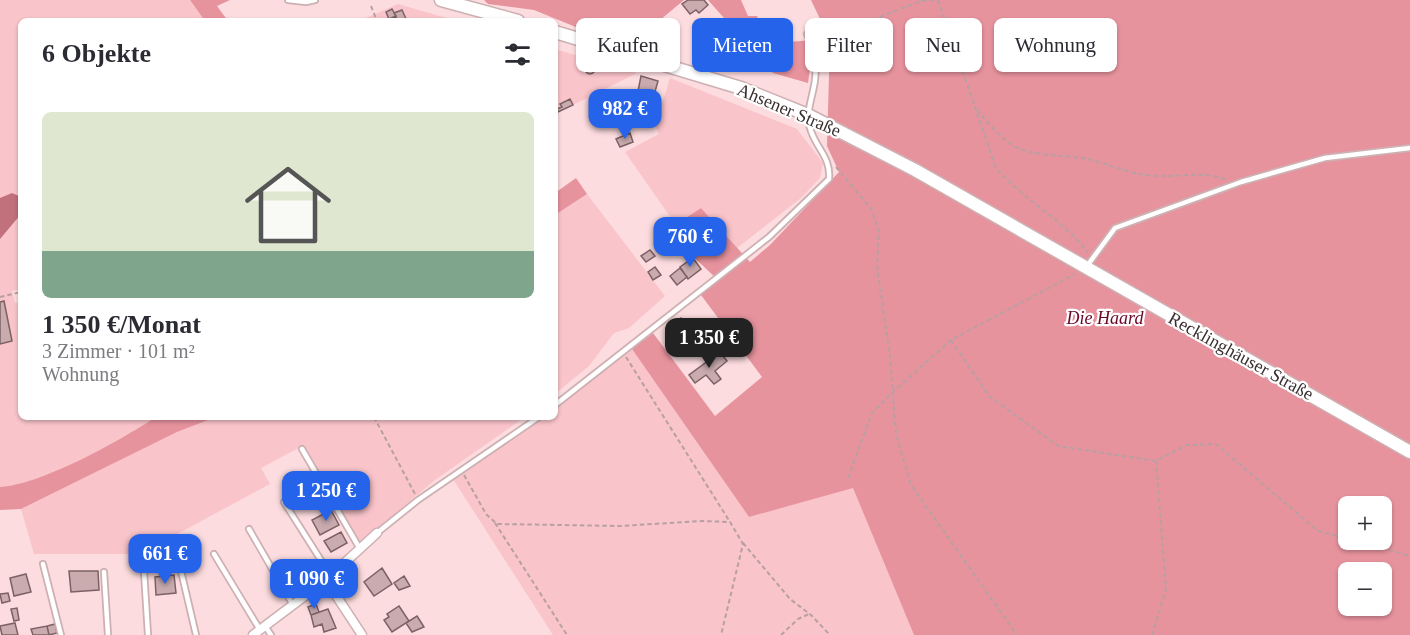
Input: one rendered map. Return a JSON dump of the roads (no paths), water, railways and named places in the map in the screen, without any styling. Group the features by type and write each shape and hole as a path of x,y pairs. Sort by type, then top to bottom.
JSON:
{"main road":[{"path":"441,0 507,18"},
{"name":"Ahsener Straße","path":"558,33 741,88 808,115 915,170"},
{"name":"Recklinghäuser Straße","path":"915,170 1085,269 1410,452"}],"street":[{"path":"259,630 328,578 377,533"},
{"path":"328,578 362,635"}],"lane":[{"path":"288,0 306,2 315,0"},
{"path":"558,403 769,237 829,179 830,167 810,131 808,115 815,72"},
{"path":"1085,269 1115,228 1241,182 1325,158 1410,148"},
{"path":"377,533 418,500 535,420"},
{"path":"302,449 360,549"},
{"path":"285,502 328,578"},
{"path":"249,528 293,605"},
{"path":"214,554 259,630 271,635"},
{"path":"42,564 61,635"},
{"path":"144,571 148,635"},
{"path":"181,571 196,635"},
{"path":"104,572 108,635"}],"park label":[{"name":"Die Haard","path":"1105,318"}]}
